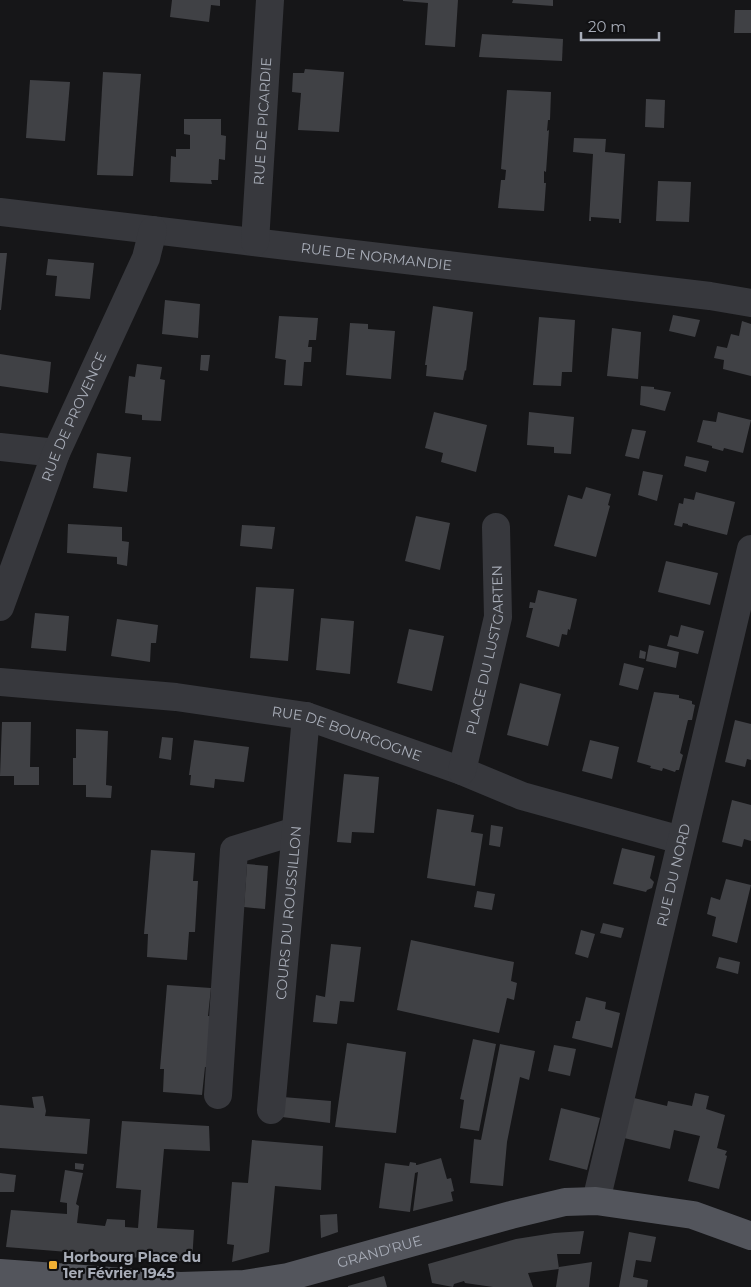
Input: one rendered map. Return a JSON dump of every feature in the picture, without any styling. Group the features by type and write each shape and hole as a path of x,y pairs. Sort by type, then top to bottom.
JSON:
{"main road":[{"name":"GRAND'RUE","path":"1,1278 180,1286 288,1282 512,1214 565,1202 596,1201 692,1215 751,1236"}],"street":[{"name":"RUE DE PICARDIE","path":"255,242 270,0"},
{"name":"RUE DE NORMANDIE","path":"0,212 710,296 751,303"},
{"name":"RUE DE PROVENCE","path":"0,607 56,453 146,258 153,230"},
{"path":"0,447 56,453"},
{"name":"PLACE DU LUSTGARTEN","path":"462,771 498,617 496,527"},
{"name":"RUE DU NORD","path":"596,1201 751,549"},
{"name":"RUE DE BOURGOGNE","path":"0,682 176,697 306,716 462,771 522,796 682,840"},
{"name":"COURS DU ROUSSILLON","path":"271,1110 306,716"},
{"path":"218,1095 234,850 296,831"}],"building":[{"path":"172,0 220,0 220,6 211,5 209,22 170,17"},
{"path":"403,0 458,0 455,47 425,45 428,3"},
{"path":"513,0 553,0 553,6 512,3"},
{"path":"735,10 751,10 751,33 734,33"},
{"path":"482,34 563,39 562,61 479,57"},
{"path":"305,69 344,72 339,132 298,130 301,93 292,92 293,73 304,73"},
{"path":"103,72 141,74 133,176 97,175"},
{"path":"30,80 70,82 65,141 26,138"},
{"path":"507,90 551,92 550,120 548,120 547,131 549,130 546,172 544,171 544,183 546,183 544,211 498,208 501,180 505,180 506,170 501,169"},
{"path":"646,99 665,100 664,128 645,127"},
{"path":"184,119 221,119 221,135 226,136 225,160 219,159 218,180 211,180 212,184 170,182 171,156 176,157 176,149 190,149 190,135 184,134"},
{"path":"574,138 606,139 605,152 625,154 621,223 619,223 619,219 591,217 591,221 589,221 593,154 573,152"},
{"path":"658,181 691,182 689,222 656,221"},
{"path":"0,253 7,253 1,310 0,310"},
{"path":"48,259 94,263 90,299 55,296 57,276 46,275"},
{"path":"165,300 200,304 198,338 162,334"},
{"path":"433,306 473,312 466,371 463,380 426,376 427,365 425,365"},
{"path":"673,315 700,320 695,337 669,331"},
{"path":"279,316 318,318 316,340 309,340 308,347 312,347 311,362 304,362 302,386 284,385 286,360 275,358"},
{"path":"539,317 575,320 572,372 562,372 561,386 533,385"},
{"path":"742,321 751,324 751,376 723,369 724,360 714,358 717,346 727,348 731,334 739,336"},
{"path":"350,323 368,324 368,329 395,331 391,379 346,375"},
{"path":"612,328 641,332 638,379 607,376"},
{"path":"0,354 51,362 48,393 0,386"},
{"path":"201,355 210,355 208,371 200,370"},
{"path":"137,364 162,367 160,379 165,380 161,421 142,420 142,415 125,413 129,376 135,377"},
{"path":"641,386 654,387 654,389 671,392 665,411 640,405"},
{"path":"434,412 487,425 476,472 441,462 443,453 425,448"},
{"path":"529,412 574,417 571,454 554,453 554,447 527,445"},
{"path":"718,412 751,420 743,453 724,448 723,451 697,442 703,420 716,422"},
{"path":"632,429 646,431 639,459 625,456"},
{"path":"97,453 131,457 127,492 93,488"},
{"path":"686,456 709,461 706,472 684,466"},
{"path":"643,471 663,475 657,501 638,495"},
{"path":"586,487 611,494 608,505 610,506 596,557 554,546 568,495 582,499"},
{"path":"696,492 735,502 727,535 683,523 682,527 674,525 679,503 683,504 684,498 694,500"},
{"path":"416,516 450,523 440,570 405,561"},
{"path":"68,524 122,527 122,541 129,542 127,566 117,564 117,557 67,553"},
{"path":"242,525 275,527 272,549 240,546"},
{"path":"666,561 718,573 710,605 658,592"},
{"path":"256,587 294,589 288,661 250,658"},
{"path":"538,590 577,599 570,630 568,629 567,635 562,634 559,647 526,637 533,608 529,608 530,602 535,603"},
{"path":"35,613 69,616 66,651 31,648"},
{"path":"321,618 354,621 350,674 316,670"},
{"path":"117,619 158,625 156,643 151,643 150,662 111,656"},
{"path":"681,625 704,631 698,654 667,646 670,635 678,637"},
{"path":"409,629 444,636 432,691 397,683"},
{"path":"649,645 679,652 676,668 646,661"},
{"path":"640,650 646,652 645,659 639,658"},
{"path":"624,663 644,668 638,690 619,685"},
{"path":"520,683 561,694 548,746 507,735"},
{"path":"654,692 679,695 679,698 692,701 692,704 695,705 692,720 688,720 680,753 683,755 679,770 675,772 663,768 662,771 650,768 651,766 637,762"},
{"path":"735,720 751,724 751,760 747,759 745,767 725,762"},
{"path":"2,722 31,722 30,767 39,767 39,785 14,785 14,776 0,776"},
{"path":"76,729 108,731 106,785 112,786 111,798 86,797 86,785 73,785 73,758 76,758"},
{"path":"162,737 173,738 171,760 159,758"},
{"path":"194,740 249,747 244,782 215,779 214,788 190,785 191,775 189,775"},
{"path":"590,740 619,747 612,779 582,771"},
{"path":"344,774 379,777 374,833 352,832 351,843 337,842"},
{"path":"732,800 751,805 751,841 744,839 742,847 722,842"},
{"path":"437,809 474,815 471,832 483,834 475,886 427,878"},
{"path":"491,825 503,827 500,847 489,845"},
{"path":"622,848 655,856 650,878 654,882 652,888 646,892 613,884"},
{"path":"151,850 195,853 193,881 198,881 195,932 189,932 187,960 147,957 148,934 144,934"},
{"path":"247,864 268,866 265,909 244,907"},
{"path":"726,879 751,885 737,943 712,936 716,917 707,914 711,897 720,900"},
{"path":"477,891 495,894 492,910 474,907"},
{"path":"603,923 624,928 621,938 600,933"},
{"path":"581,930 595,934 588,958 575,954"},
{"path":"411,940 514,962 511,981 517,983 514,1000 507,998 499,1033 397,1010"},
{"path":"331,944 361,947 354,1002 340,1001 337,1024 313,1022 316,995 325,997"},
{"path":"719,957 740,962 738,974 716,968"},
{"path":"167,985 211,988 208,1016 215,1016 210,1068 205,1067 202,1095 163,1092 164,1069 160,1069"},
{"path":"586,997 606,1002 605,1009 620,1013 612,1048 572,1038 576,1021 580,1021"},
{"path":"473,1039 496,1044 479,1131 460,1128 464,1100 460,1099"},
{"path":"347,1043 406,1052 396,1133 335,1127"},
{"path":"500,1044 535,1051 529,1080 520,1077 507,1142 503,1186 470,1183 474,1139 481,1140"},
{"path":"554,1045 576,1049 570,1076 548,1071"},
{"path":"695,1093 709,1096 706,1109 725,1115 717,1148 727,1151 725,1155 727,1156 719,1189 688,1181 700,1136 674,1130 670,1149 624,1138 634,1098 667,1106 668,1101 692,1106"},
{"path":"43,1096 45,1116 90,1119 87,1154 0,1148 0,1105 34,1108 32,1097"},
{"path":"283,1097 331,1101 330,1123 282,1117"},
{"path":"561,1108 600,1118 587,1170 549,1160"},
{"path":"122,1121 209,1126 210,1151 164,1149 157,1228 194,1230 192,1262 6,1247 11,1210 67,1214 67,1203 60,1202 65,1170 83,1173 76,1204 79,1206 77,1223 105,1226 107,1219 125,1220 125,1227 138,1228 141,1190 116,1188"},
{"path":"252,1140 323,1146 321,1190 275,1186 269,1252 232,1262 234,1245 227,1244 232,1182 248,1183"},
{"path":"441,1158 447,1179 451,1178 454,1191 451,1192 453,1201 413,1211 418,1172 415,1173 410,1212 379,1208 385,1163 409,1166 410,1162 417,1165"},
{"path":"75,1163 84,1164 83,1170 75,1169"},
{"path":"0,1173 16,1175 14,1192 0,1192"},
{"path":"337,1214 338,1232 321,1238 320,1215"},
{"path":"584,1231 580,1254 557,1254 559,1269 528,1273 533,1287 493,1287 465,1283 464,1281 454,1284 453,1287 432,1283 428,1264 516,1239 554,1233"},
{"path":"629,1232 656,1237 651,1262 636,1260 633,1277 648,1280 647,1287 619,1287"},
{"path":"592,1262 589,1287 556,1287 559,1267"},
{"path":"384,1276 387,1287 348,1287 348,1286"}],"place":[{"name":"Horbourg Place du 1er Février 1945","path":"53,1265"}]}
